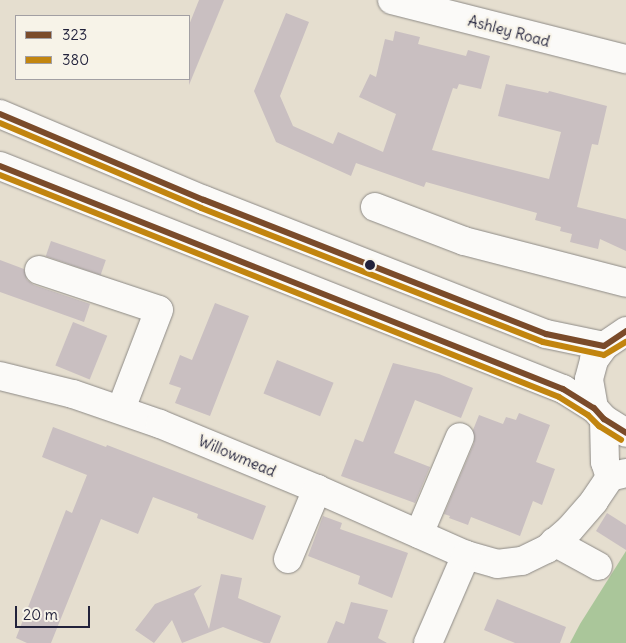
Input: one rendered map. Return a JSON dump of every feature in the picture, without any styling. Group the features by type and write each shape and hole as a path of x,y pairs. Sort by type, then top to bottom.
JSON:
{"main road":[{"name":"Ashley Road","path":"392,0 626,59"},
{"path":"0,114 204,200 546,334 604,346 626,331"},
{"path":"0,166 563,389 608,420"},
{"path":"375,207 464,241 626,283"},
{"path":"39,270 159,310 121,409"},
{"name":"Willowmead","path":"0,376 73,394 121,409 317,489 466,556 497,564 522,561 547,549 570,529 618,475 605,462 608,420 589,379 594,360 604,346"},
{"path":"419,534 460,436"},
{"path":"288,560 317,489"},
{"path":"554,542 598,566"},
{"path":"428,643 466,556"}],"green space":[{"path":"626,551 626,643 570,643 580,624"}],"building":[{"path":"199,0 224,0 189,85 190,80 190,22"},
{"path":"286,13 309,22 280,96 293,126 333,144 338,132 383,152 396,114 359,97 370,74 376,77 385,39 393,41 395,31 420,37 418,44 466,56 468,50 490,56 481,89 459,84 457,89 453,88 432,150 549,179 561,132 498,116 506,84 548,93 549,91 607,106 598,145 592,144 577,207 626,219 626,251 600,239 598,249 570,242 572,234 560,231 561,227 535,220 537,213 426,182 424,187 356,163 351,176 276,142 254,91"},
{"path":"51,241 106,260 101,275 46,256"},
{"path":"0,260 24,269 27,280 34,285 90,304 84,322 0,292"},
{"path":"215,303 249,316 210,416 175,403 181,388 169,384 180,355 192,360"},
{"path":"73,322 107,336 90,379 55,366"},
{"path":"277,360 334,383 320,416 264,393"},
{"path":"393,363 439,374 473,388 461,418 415,400 394,453 430,467 415,503 341,476 355,439 363,442"},
{"path":"519,413 550,425 536,462 555,469 542,505 533,501 520,536 471,517 468,525 449,518 450,516 444,514 474,443 473,430 479,415 503,424 506,417 516,420"},
{"path":"53,427 106,447 107,445 266,506 253,540 197,518 198,514 153,497 138,534 101,519 51,643 27,643 16,638 66,510 72,513 87,475 42,457"},
{"path":"607,513 626,525 626,550 596,531"},
{"path":"323,516 342,523 340,529 408,553 392,598 358,584 360,576 308,556"},
{"path":"221,574 242,578 238,598 281,616 270,643 264,643 223,627 182,643 172,620 154,643 135,630 155,604 202,585 194,594 209,629"},
{"path":"497,599 566,627 560,643 515,643 484,630"},
{"path":"351,602 388,610 378,638 387,643 327,643 336,621 344,624"}],"transit line":[{"name":"323","path":"0,114 204,200 546,334 604,346 626,331"},
{"name":"380","path":"0,123 201,208 543,342 604,355 626,342"},
{"name":"323","path":"0,166 563,389 594,408 604,419 626,433"},
{"name":"380","path":"0,175 559,397 588,415 599,426 621,440"}]}
